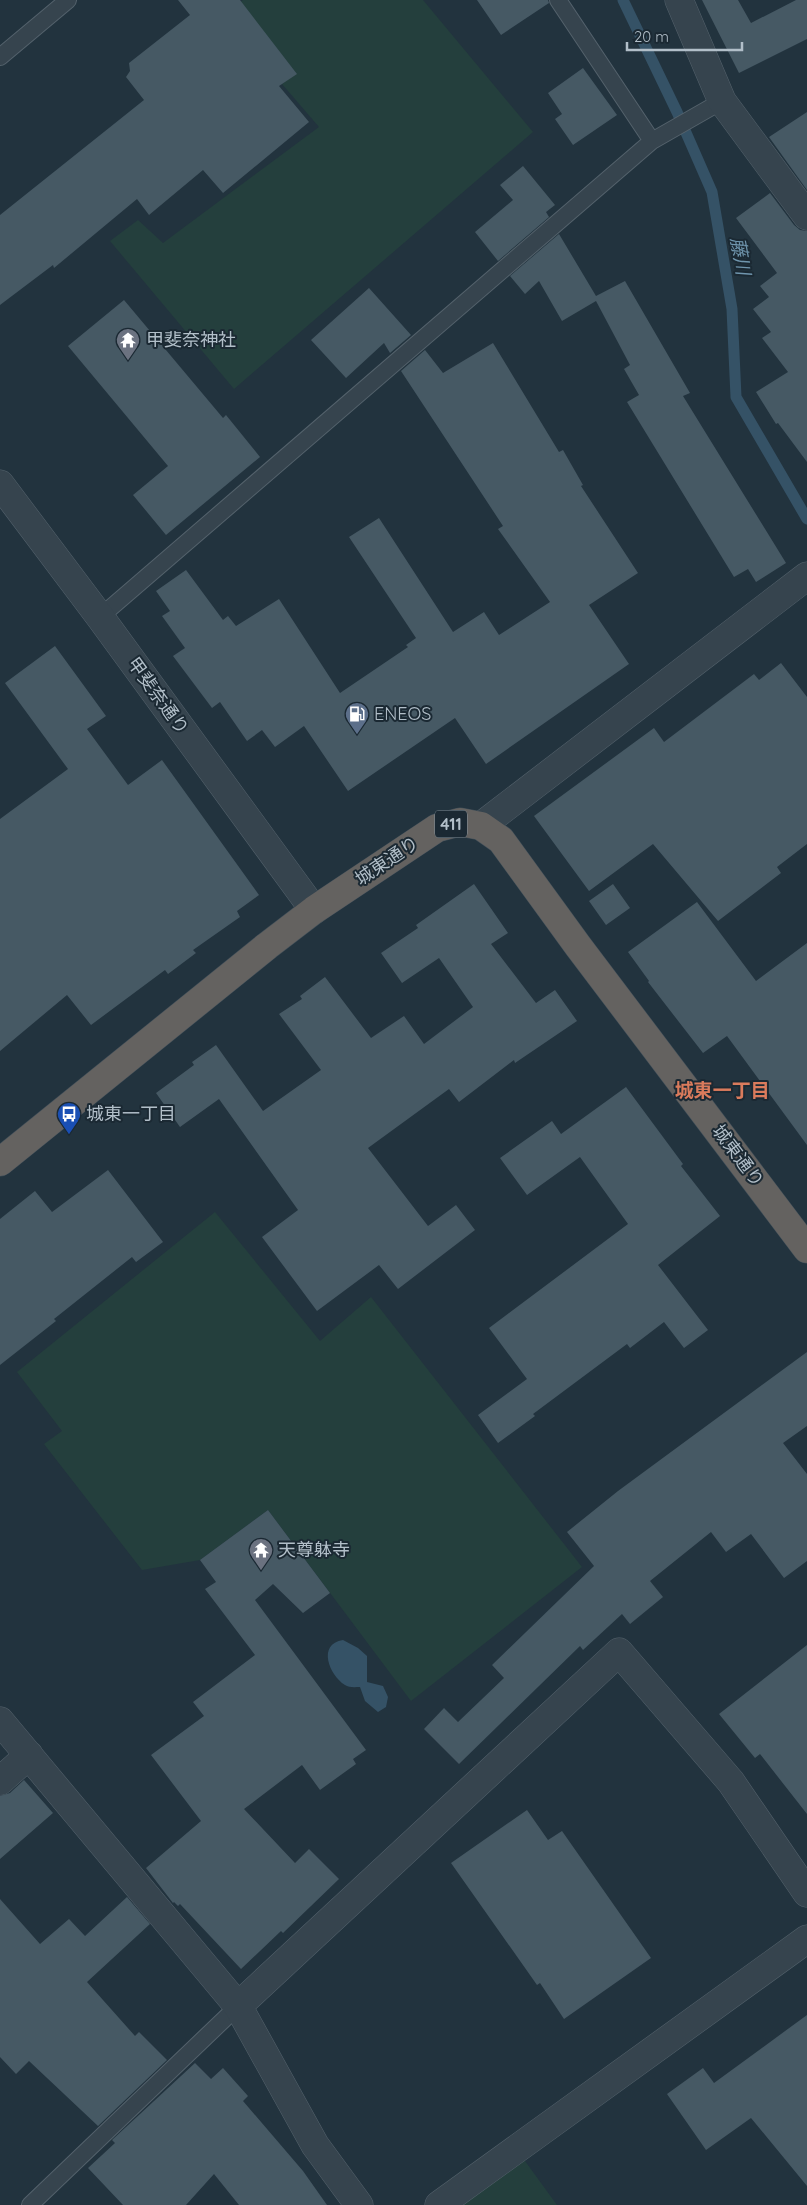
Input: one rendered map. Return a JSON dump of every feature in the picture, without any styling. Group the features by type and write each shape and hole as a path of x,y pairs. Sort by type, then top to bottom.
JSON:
{"highway":[{"name":"城東通り","path":"0,1162 314,910 437,828 460,822 482,826 501,840 578,946 807,1249"}],"street":[{"path":"679,0 711,108 807,216"},
{"name":"甲斐奈通り","path":"0,484 100,617 314,910"},
{"path":"482,826 807,576"},
{"path":"238,2006 619,1652 731,1782 807,1893"},
{"path":"0,1721 238,2006 315,2145 358,2205"},
{"path":"0,1780 28,1755"},
{"path":"439,2205 807,1939"}],"lane":[{"path":"0,57 68,0"},
{"path":"558,0 652,141"},
{"path":"100,617 652,141 711,108"},
{"path":"30,2205 238,2006"}],"green space":[{"path":"243,0 423,0 533,132 234,389 110,241 138,220 163,243 319,127 282,84 296,73 268,37 234,7"},
{"path":"215,1212 320,1341 371,1297 582,1567 411,1701 268,1510 200,1560 142,1570 44,1444 62,1431 17,1372"},
{"path":"517,2150 557,2205 439,2205"}],"water":[{"path":"343,1640 358,1648 367,1656 367,1682 383,1686 388,1697 386,1707 378,1712 365,1701 360,1687 345,1685 330,1667 328,1653 330,1647"}],"building":[{"path":"178,0 240,0 297,74 279,86 309,122 223,193 203,170 149,215 137,199 54,268 53,265 0,305 0,215 144,100 126,77 130,71 129,63 190,15"},
{"path":"477,0 548,0 549,3 501,35"},
{"path":"702,0 738,0 751,23 796,0 807,0 807,39 739,73"},
{"path":"583,68 617,115 573,145 555,119 562,114 548,93"},
{"path":"807,112 807,190 769,137"},
{"path":"523,166 555,205 546,212 549,217 498,261 475,232 513,200 500,185"},
{"path":"770,193 794,225 800,230 807,231 807,462 778,423 776,424 756,392 788,372 762,338 771,332 753,309 769,297 760,286 777,273 736,218"},
{"path":"559,234 596,296 625,281 690,393 683,396 786,563 756,582 748,569 734,577 627,402 639,395 624,369 630,365 596,301 562,321 539,281 525,294 510,276"},
{"path":"369,288 411,335 390,353 384,343 346,378 311,340"},
{"path":"124,300 223,418 226,415 260,457 166,535 133,495 168,466 68,346"},
{"path":"493,343 559,452 563,450 583,485 581,486 638,573 589,605 629,664 486,764 455,718 348,791 304,726 275,747 262,730 247,741 220,702 212,708 173,656 185,648 162,616 170,611 156,591 186,570 223,620 228,616 236,626 279,599 340,693 408,647 406,645 416,638 349,537 379,518 453,632 484,612 499,635 550,602 498,529 503,526 401,371 425,350 443,373"},
{"path":"55,646 106,716 87,729 128,785 162,760 259,895 237,911 240,917 193,950 196,953 168,974 165,970 91,1025 67,995 0,1051 0,819 68,769 5,683"},
{"path":"781,663 807,697 807,844 777,867 781,873 718,921 653,844 589,891 534,816 654,728 664,742 754,674 759,680"},
{"path":"474,884 508,933 491,944 536,1003 555,990 577,1021 515,1063 514,1060 459,1102 449,1089 368,1148 428,1226 456,1205 475,1230 398,1289 379,1265 317,1311 262,1237 298,1210 219,1099 180,1127 156,1093 194,1065 192,1062 216,1045 263,1111 321,1070 279,1014 302,999 300,996 325,977 371,1038 404,1016 424,1044 473,1007 439,958 402,983 381,953 418,928 416,925"},
{"path":"613,884 630,908 606,925 589,901"},
{"path":"697,902 756,981 807,943 807,1145 727,1036 703,1053 648,982 628,952"},
{"path":"626,1087 683,1164 681,1166 720,1216 658,1265 708,1330 684,1348 664,1322 630,1348 627,1344 533,1414 535,1416 498,1443 478,1415 527,1379 489,1328 628,1224 580,1157 527,1195 500,1158 552,1121 561,1134"},
{"path":"108,1170 163,1242 136,1262 132,1257 0,1365 0,1219 35,1191 52,1212"},
{"path":"807,1352 807,1426 783,1443 807,1474 807,1561 784,1578 751,1534 726,1552 711,1532 650,1581 663,1597 630,1624 622,1614 583,1650 580,1646 459,1764 424,1729 444,1708 458,1722 504,1678 492,1665 594,1566 567,1532 618,1491"},
{"path":"268,1510 330,1593 303,1613 273,1584 255,1600 366,1750 353,1759 356,1764 320,1790 302,1765 244,1809 295,1863 309,1849 339,1879 283,1933 281,1931 241,1969 180,1904 178,1906 173,1903 146,1868 201,1821 151,1755 204,1716 193,1702 255,1655 205,1589 216,1582 200,1560"},
{"path":"807,1645 807,1814 760,1754 755,1758 719,1714"},
{"path":"24,1780 53,1813 0,1859 0,1796 10,1793"},
{"path":"527,1810 548,1840 562,1831 651,1958 564,2019 540,1983 537,1985 451,1863"},
{"path":"127,1897 150,1924 87,1982 135,2036 139,2032 167,2060 98,2126 29,2061 16,2074 0,2057 0,1899 40,1944 69,1919 85,1936"},
{"path":"807,2015 807,2186 751,2118 706,2150 667,2094 703,2068 714,2083"},
{"path":"195,2063 211,2079 223,2068 248,2096 243,2101 303,2171 327,2205 239,2205 214,2174 186,2205 123,2205 88,2168 115,2143 112,2140"}],"waterway":[{"name":"藤川","path":"623,0 677,112 712,192 732,309 736,397 807,519"}],"place":[{"name":"甲斐奈神社","path":"128,361"},
{"name":"ENEOS","path":"357,735"},
{"name":"城東一丁目","path":"69,1135"},
{"name":"天尊躰寺","path":"261,1571"}],"district":[{"name":"城東一丁目","path":"722,1090"}]}
